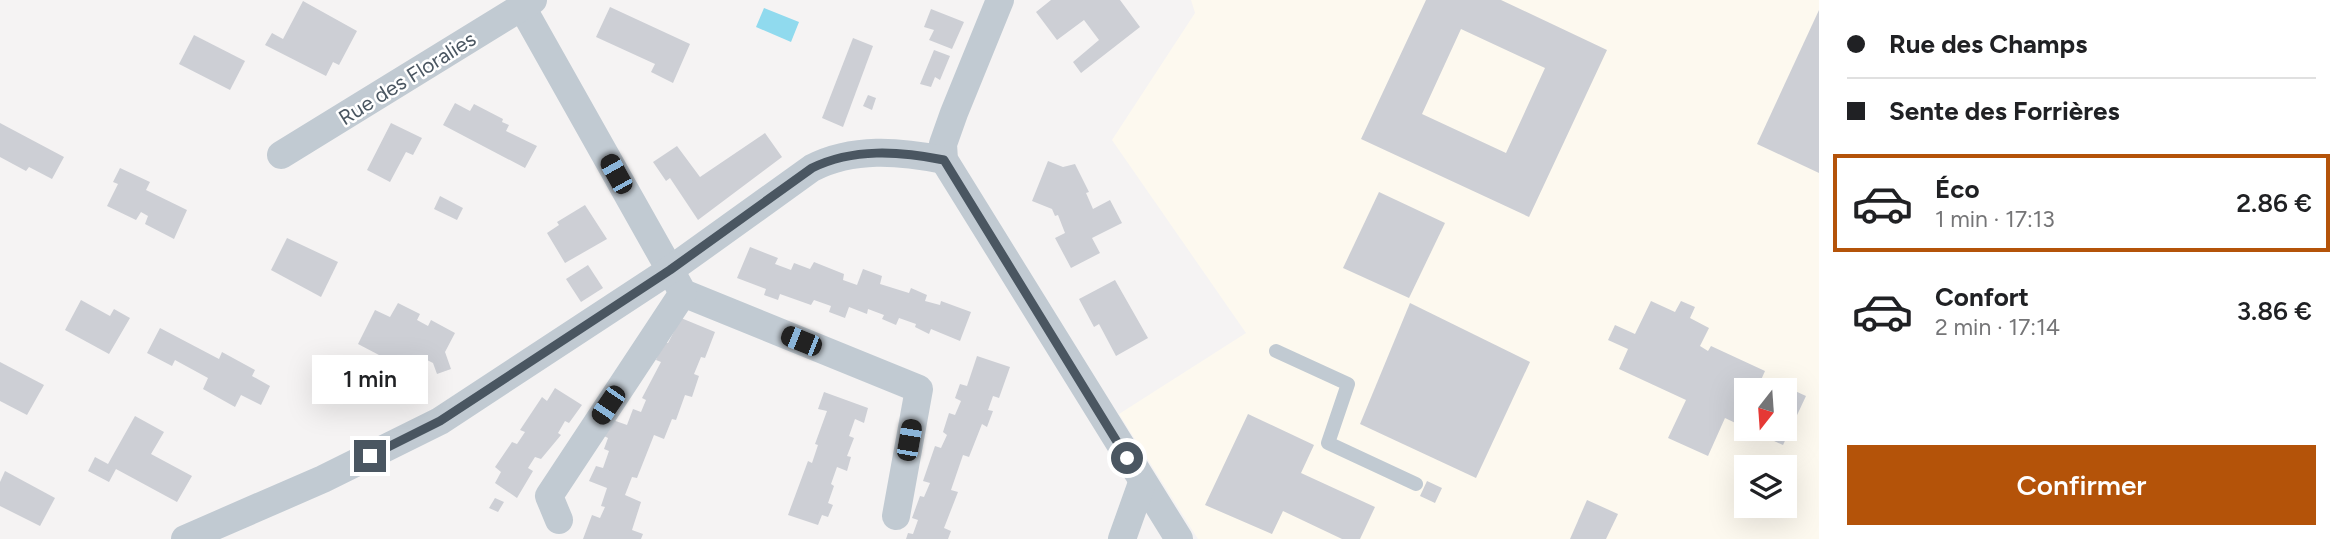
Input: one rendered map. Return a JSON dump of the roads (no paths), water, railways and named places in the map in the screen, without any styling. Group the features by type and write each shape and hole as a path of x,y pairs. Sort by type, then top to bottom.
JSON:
{"street":[{"path":"1000,0 954,113 943,145 944,160 1179,539"},
{"path":"527,3 676,281 919,389 896,516"},
{"name":"Rue des Floralies","path":"281,155 527,3"},
{"path":"185,539 323,479 440,421 676,281 812,168 833,157 861,152 944,160"},
{"path":"559,520 549,496 676,281"},
{"path":"1122,539 1142,483"}],"lane":[{"path":"1276,351 1348,384 1328,443 1416,484"}],"water":[{"path":"764,8 799,22 791,42 756,27"}]}
